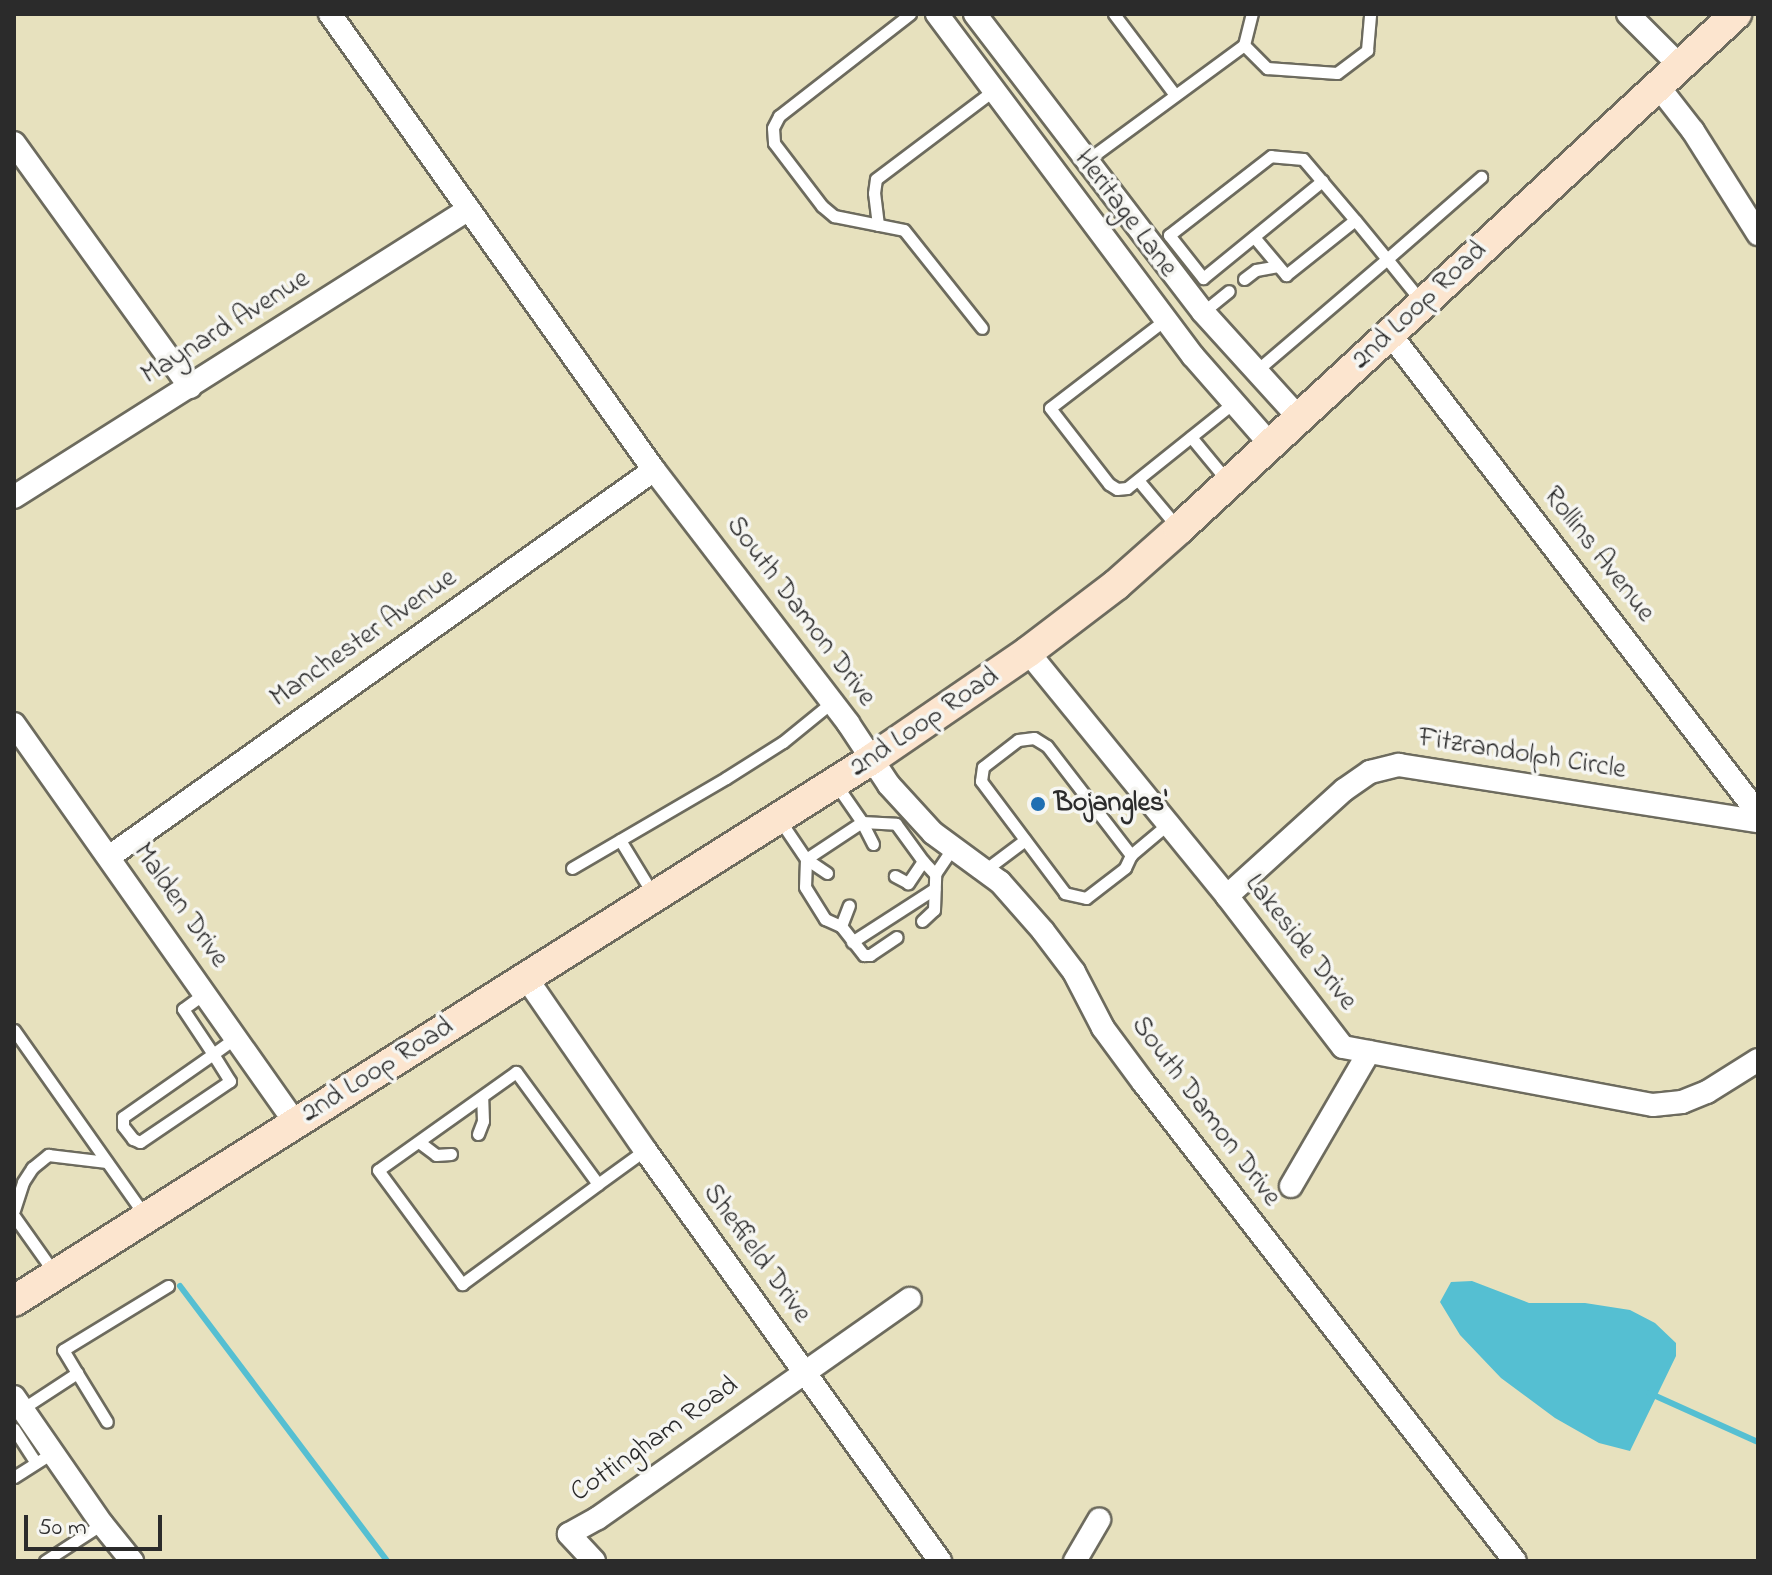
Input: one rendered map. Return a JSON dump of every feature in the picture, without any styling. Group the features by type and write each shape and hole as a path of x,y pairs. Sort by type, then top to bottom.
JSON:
{"main road":[{"name":"2nd Loop Road","path":"16,1295 55,1275 527,979 872,759 1028,652 1116,585 1179,529 1736,14"}],"street":[{"name":"South Damon Drive","path":"330,14 654,470 911,810 1019,901 1074,972 1103,1028 1143,1082 1515,1561"},
{"name":"Heritage Lane","path":"937,14 1166,319 1271,445"},
{"name":"Heritage Lane","path":"975,14 1086,161 1161,241 1203,312 1299,418"},
{"path":"1628,14 1680,66"},
{"path":"1658,86 1702,144 1758,234"},
{"path":"14,143 190,387"},
{"name":"Maynard Avenue","path":"14,497 469,209"},
{"name":"Rollins Avenue","path":"1390,334 1758,813"},
{"name":"Manchester Avenue","path":"109,857 654,470"},
{"name":"Lakeside Drive","path":"1028,652 1227,896 1343,1047 1653,1105 1682,1102 1707,1092 1758,1060"},
{"name":"Malden Drive","path":"14,724 295,1123"},
{"name":"Fitzrandolph Circle","path":"1227,896 1344,790 1370,772 1399,765 1758,821"},
{"name":"Sheffield Drive","path":"527,979 645,1150 940,1561"},
{"path":"1291,1186 1369,1052"},
{"path":"804,1373 910,1299"},
{"name":"Cottingham Road","path":"594,1561 569,1534 598,1518 804,1373"},
{"path":"17,1412 44,1458 132,1561"},
{"path":"1075,1561 1099,1520"}],"lane":[{"path":"910,14 779,116 773,128 774,143 822,206 834,216 904,230 982,328"},
{"path":"1114,14 1175,95"},
{"path":"1086,161 1244,45 1252,14"},
{"path":"1244,45 1267,68 1337,73 1367,50 1370,14"},
{"path":"878,225 874,193 876,179 994,90"},
{"path":"1322,181 1203,278 1161,241 1271,156 1303,159 1322,181 1355,220 1423,303"},
{"path":"1256,371 1481,177"},
{"path":"1254,237 1286,275 1355,220"},
{"path":"1244,279 1256,270 1278,266"},
{"path":"1203,312 1229,291"},
{"path":"1166,319 1050,408 1109,484 1117,489 1138,480 1233,403"},
{"path":"1191,437 1229,483"},
{"path":"1138,480 1179,529"},
{"path":"572,868 783,742 832,702"},
{"path":"1131,855 1047,746 1034,738 1018,740 983,767 981,781 1065,893 1086,898 1125,868 1131,855 1168,824"},
{"path":"835,783 873,844"},
{"path":"778,818 806,859 827,873"},
{"path":"806,859 862,822 896,824 935,874"},
{"path":"620,840 654,897"},
{"path":"985,870 1025,840"},
{"path":"922,921 934,910 935,874 953,847"},
{"path":"806,859 805,887 825,919 841,926 864,955 870,955 897,937"},
{"path":"908,883 923,861"},
{"path":"895,876 908,883 918,899"},
{"path":"852,942 934,889"},
{"path":"841,926 849,905"},
{"path":"205,993 183,1009 213,1054 230,1081 140,1142 133,1139 123,1126 123,1117 213,1054 236,1037"},
{"path":"14,1030 147,1217"},
{"path":"598,1184 516,1072 378,1170 462,1284 645,1150"},
{"path":"478,1134 483,1121 482,1097"},
{"path":"419,1142 436,1155 451,1154"},
{"path":"55,1275 14,1213 23,1182 48,1155 107,1162"},
{"path":"107,1422 63,1350 168,1286"},
{"path":"17,1412 77,1373"},
{"path":"14,1477 44,1458"},
{"path":"45,1561 102,1524"}],"water":[{"path":"1472,1281 1529,1303 1585,1303 1630,1310 1655,1323 1676,1343 1676,1356 1630,1451 1599,1443 1555,1418 1501,1378 1460,1335 1440,1302 1451,1282"}],"waterway":[{"path":"180,1286 387,1561"},
{"path":"1649,1393 1758,1442"}],"place":[{"name":"Bojangles'","path":"1038,804"}]}
